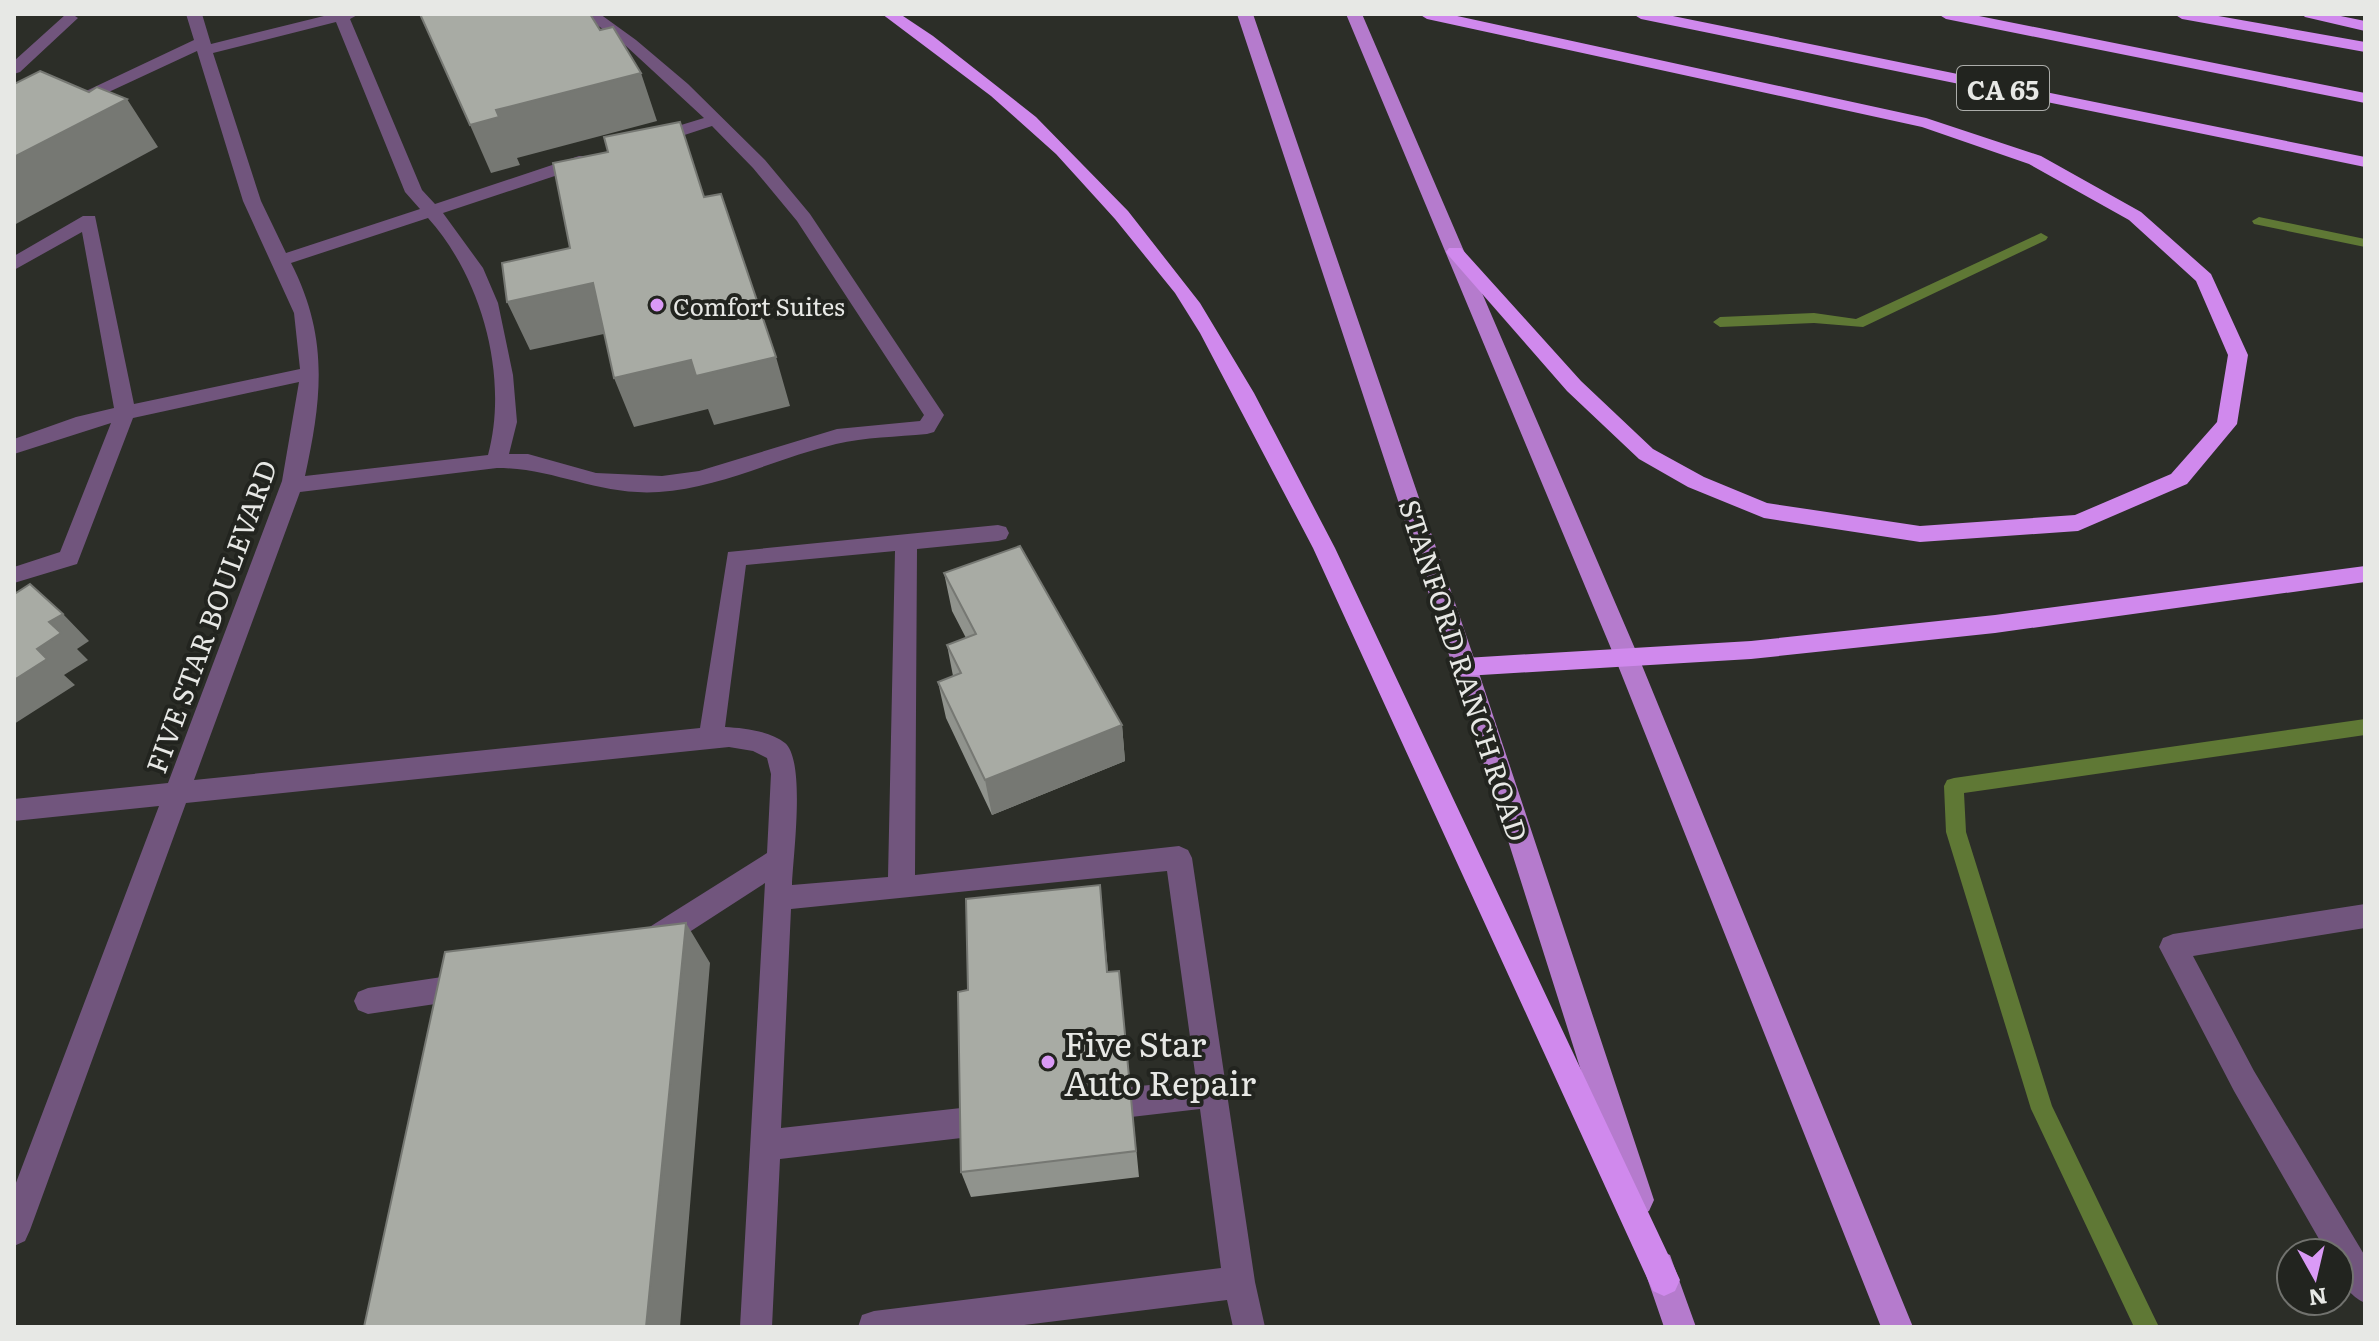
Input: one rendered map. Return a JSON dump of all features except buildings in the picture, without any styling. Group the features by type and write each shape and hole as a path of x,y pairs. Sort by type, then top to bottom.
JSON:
{"highway":[{"path":"890,14 995,88 1047,133 1113,203 1190,301 1250,406 1324,548 1664,1280"},
{"path":"1427,14 1926,123 2035,160 2135,216 2204,278 2238,355 2227,424 2179,479 2078,523 1920,534 1764,510 1696,482 1646,454 1574,386 1455,252"},
{"name":"CA 65","path":"1641,14 2365,162"},
{"name":"CA 65","path":"1946,14 2365,98"},
{"path":"2182,14 2365,47"},
{"path":"2310,14 2365,26"},
{"path":"1465,667 1751,650 1995,624 2365,574"}],"main road":[{"name":"STANFORD RANCH ROAD","path":"1245,14 1465,667 1680,1327"},
{"path":"1354,14 1627,658 1897,1327"}],"street":[{"name":"FIVE STAR BOULEVARD","path":"14,1230 292,485 305,427 310,373 307,329 295,288 251,201 194,14"},
{"path":"292,485 497,461 528,461 596,481 631,485 662,484 700,478 837,436 927,427 934,415 804,218 759,164 716,120 631,43 590,14"},
{"path":"19,123 204,46 344,15 414,192 474,268 489,303 503,375 507,422 497,461"},
{"path":"14,69 70,18"},
{"path":"640,143 716,120"},
{"path":"280,261 610,153"},
{"path":"14,264 89,220 125,413 69,558 14,575"},
{"path":"14,447 83,422 310,373"},
{"path":"711,737 736,558 998,533"},
{"path":"901,888 906,542"},
{"path":"14,810 711,737 746,737 763,742 778,752 784,774 756,1327"},
{"path":"778,898 1179,858 1239,1282 1249,1327"},
{"path":"627,956 780,859"},
{"path":"2365,916 2173,947 2244,1081 2365,1287"},
{"path":"368,1001 488,983"},
{"path":"1131,1102 1213,1093"},
{"path":"765,1145 970,1122"},
{"path":"874,1327 1239,1282"}],"waterway":[{"path":"2259,221 2365,243"},
{"path":"1720,322 1814,318 1858,324 2041,237"},
{"path":"2147,1327 2042,1109 1956,832 1954,786 2365,727"}],"place":[{"name":"Comfort Suites","path":"657,305"},
{"name":"Five Star Auto Repair","path":"1048,1062"}]}
